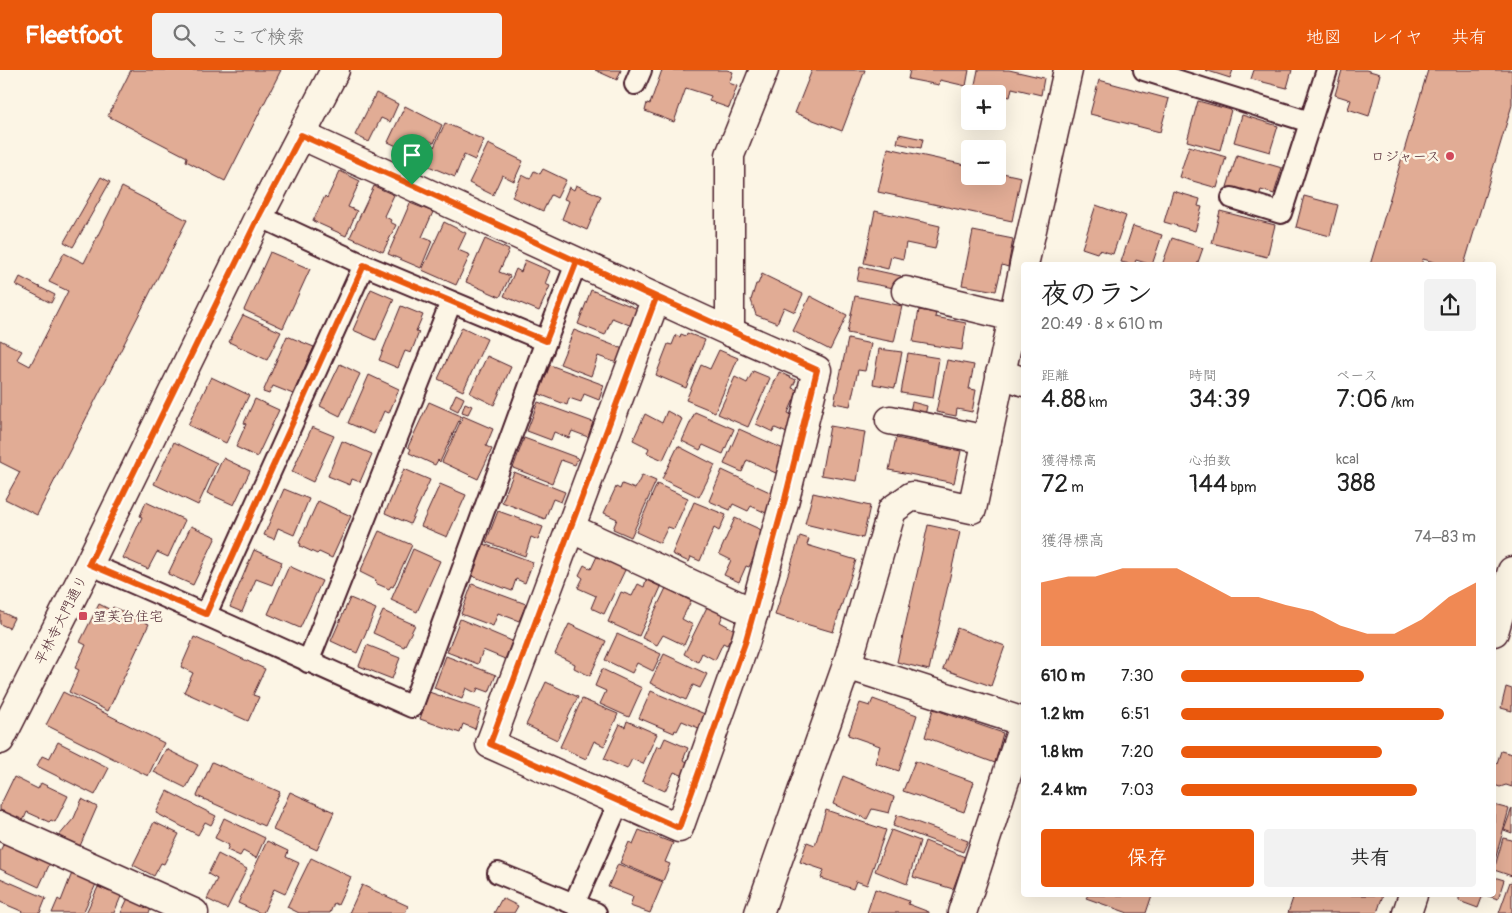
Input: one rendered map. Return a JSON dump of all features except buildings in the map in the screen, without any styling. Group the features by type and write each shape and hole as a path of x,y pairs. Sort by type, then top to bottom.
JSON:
{"street":[{"name":"平林寺大門通り","path":"0,740 89,564 259,216 335,70"},
{"path":"730,332 730,154 764,70"},
{"path":"1026,262 1068,70"},
{"path":"301,135 817,370 785,499 746,640 679,828 490,744 656,298"},
{"path":"759,913 847,665 892,510 912,496 972,509 987,440 1012,378 1013,317 1021,284"},
{"path":"906,291 1013,317"},
{"path":"890,420 987,440"},
{"path":"570,528 754,613"},
{"path":"1496,622 1504,581"},
{"path":"847,665 1021,721"},
{"path":"962,913 1021,731"},
{"path":"0,826 194,913"},
{"path":"1407,913 1411,897"}],"lane":[{"path":"1144,70 1310,122"},
{"path":"1232,198 1281,213 1327,70"},
{"path":"259,216 364,265 546,341"},
{"path":"89,564 206,614 308,662 412,707 577,261"},
{"path":"206,614 364,265"},
{"path":"308,662 452,302"},
{"path":"574,904 619,802"},
{"path":"498,873 596,913"}],"place":[{"name":"ロジャース","path":"1450,156"},
{"name":"望芙台住宅","path":"83,616"}],"route":[{"path":"412,185 301,135 259,216 89,564 206,614 364,265 546,341 577,261 817,370 785,499 746,640 679,828 490,744 656,298 577,261 412,185"}]}
